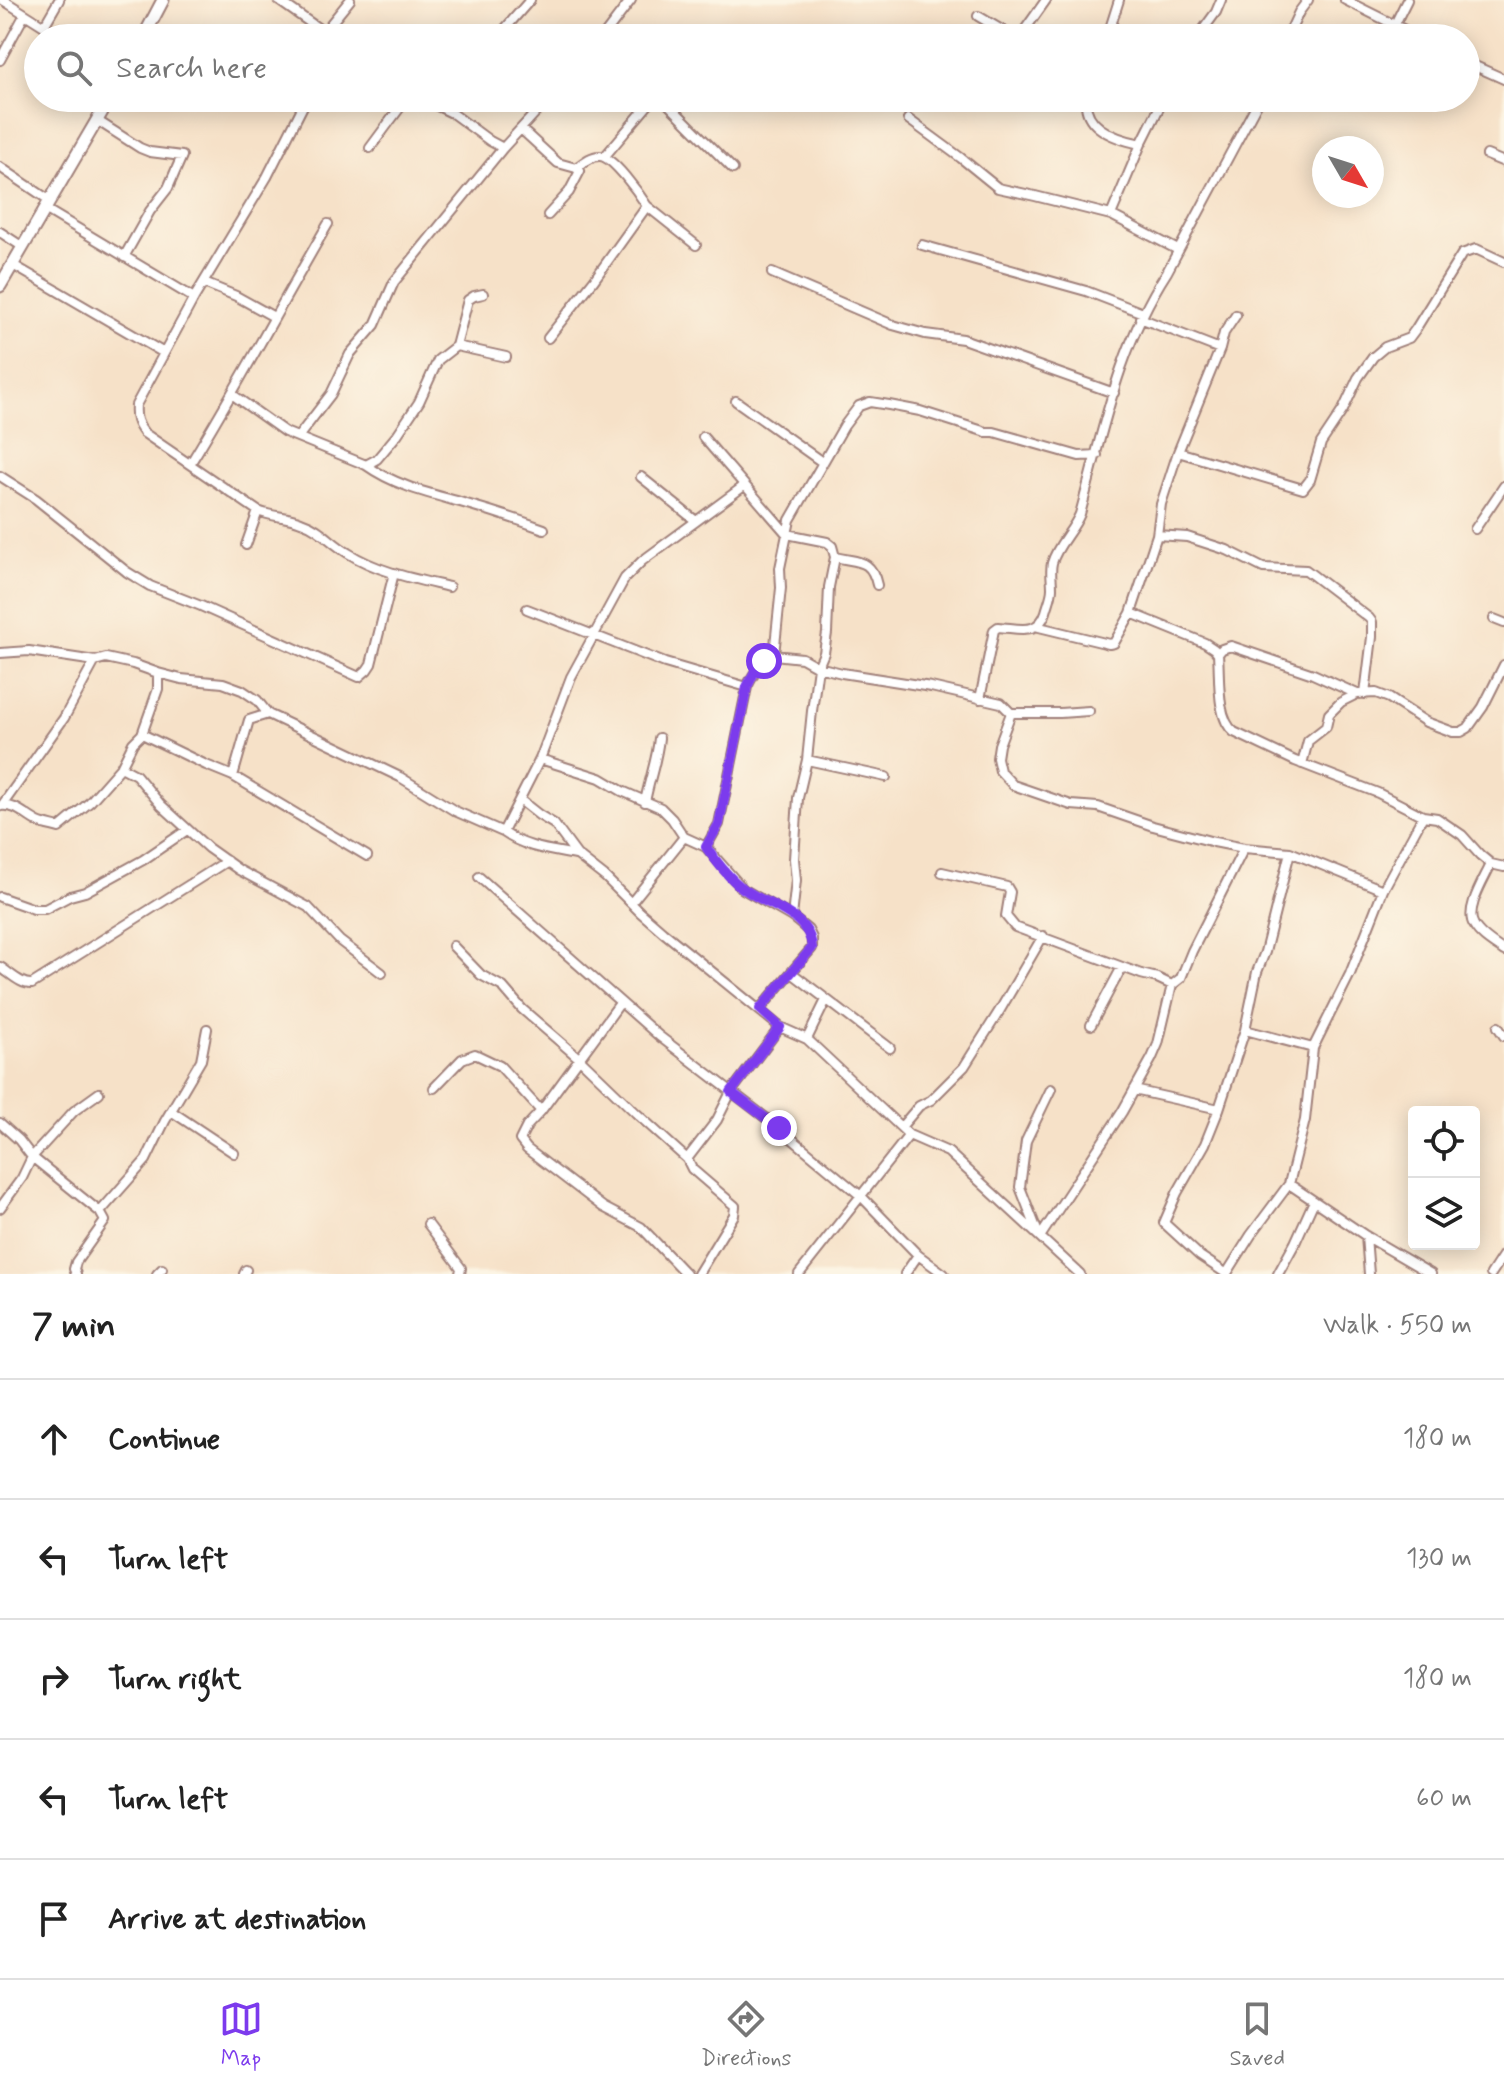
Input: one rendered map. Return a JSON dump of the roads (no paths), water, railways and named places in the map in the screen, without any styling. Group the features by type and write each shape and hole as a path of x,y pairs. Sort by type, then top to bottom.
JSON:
{"street":[{"path":"3,0 41,24"},
{"path":"45,24 59,0"},
{"path":"150,24 163,0"},
{"path":"278,0 312,24"},
{"path":"330,24 350,0"},
{"path":"509,24 530,0"},
{"path":"613,24 631,0"},
{"path":"1029,24 1046,0"},
{"path":"1111,24 1119,0"},
{"path":"1207,24 1221,0"},
{"path":"1293,24 1308,0"},
{"path":"1345,0 1395,24 1407,0"},
{"path":"0,60 25,14"},
{"path":"978,16 991,24"},
{"path":"1480,68 1504,79"},
{"path":"0,286 103,112"},
{"path":"300,112 267,177 194,298 136,405 137,425 144,433 258,511 277,518 300,521 350,555 394,573 449,587"},
{"path":"370,148 397,112"},
{"path":"450,112 503,148"},
{"path":"298,437 331,394 350,354 375,325 394,282 503,148 536,112"},
{"path":"605,156 642,112"},
{"path":"676,112 733,169"},
{"path":"1087,112 1096,126 1122,140 1141,144"},
{"path":"1111,215 1157,112"},
{"path":"1039,627 1052,593 1053,560 1076,525 1124,356 1141,315 1252,112"},
{"path":"908,119 998,188 1111,215 1178,250"},
{"path":"98,121 140,148 182,156 168,188 150,211 124,257"},
{"path":"521,129 558,163 580,171 569,192 548,215"},
{"path":"1487,155 1504,162"},
{"path":"576,168 593,157 605,156 647,206 696,245"},
{"path":"0,167 124,257 194,298"},
{"path":"548,338 647,206"},
{"path":"190,464 233,395 328,224"},
{"path":"0,232 23,247"},
{"path":"922,245 1086,291 1220,349"},
{"path":"1178,452 1303,489 1310,480 1321,443 1343,410 1358,378 1373,357 1385,347 1409,338 1462,254 1476,249 1504,262"},
{"path":"13,265 164,353"},
{"path":"772,273 893,325 925,334 963,339 1114,393"},
{"path":"204,283 274,317"},
{"path":"366,465 377,459 397,435 419,402 438,360 456,346 468,300 483,294"},
{"path":"980,699 994,630 998,627 1039,627 1114,643 1131,613 1157,535 1161,504 1178,452 1224,333 1236,315"},
{"path":"456,346 506,357"},
{"path":"233,395 271,423 366,465 407,487 544,529"},
{"path":"736,401 822,462"},
{"path":"774,655 780,568 790,520 822,462 859,406 870,402 920,411 1079,456 1097,455"},
{"path":"703,437 787,534 827,542 832,546 835,557 829,587 824,653 818,667 807,760 798,798 792,917"},
{"path":"0,476 36,499 127,572 150,586 359,677 371,664 394,573"},
{"path":"641,477 696,521"},
{"path":"503,832 540,759 571,677 625,578 642,561 744,486"},
{"path":"1475,529 1504,486"},
{"path":"246,545 258,511"},
{"path":"1157,535 1187,537 1227,550 1263,568 1299,569 1314,575 1372,622 1361,694"},
{"path":"835,557 869,565 877,585"},
{"path":"527,609 665,663 747,687"},
{"path":"1131,613 1214,649 1218,654 1223,717 1227,727 1234,732 1302,764 1378,793 1423,816 1437,818 1449,825 1491,864 1504,867"},
{"path":"1218,654 1226,646 1231,646 1361,694"},
{"path":"0,653 29,651 95,661 106,658 181,679 223,683 257,700 268,714 400,777 455,811 514,840 528,846 577,855"},
{"path":"706,847 719,824 747,687 764,661 774,655 802,658 818,667 842,673 931,687 1001,703 1011,713 1089,711"},
{"path":"95,661 64,718 2,805 18,808 36,821 59,828 90,802 121,767 133,743 142,734 158,689 158,673"},
{"path":"1302,764 1308,741 1326,727 1329,714 1341,702 1361,694 1376,693 1426,722 1461,732 1468,728 1483,707 1504,665"},
{"path":"1011,713 997,758 1000,771 1013,785 1071,805 1098,807 1153,826 1244,848 1290,852 1383,890"},
{"path":"233,776 249,720 268,714"},
{"path":"142,734 233,776 367,856"},
{"path":"645,802 657,759 659,738"},
{"path":"540,759 600,778 661,808 684,837 706,847 743,889 792,917 808,930 812,948 760,1009"},
{"path":"807,760 886,777"},
{"path":"121,767 136,775 187,830 255,880 308,907 340,941 382,973"},
{"path":"520,800 554,824 577,855 663,932 780,1027 807,1039 909,1135 948,1152 1080,1274"},
{"path":"1290,852 1265,952 1257,972 1245,1030 1219,1109 1205,1144 1164,1223 1200,1256 1227,1274 1289,1184 1305,1120 1313,1048 1350,974 1383,890 1423,816"},
{"path":"0,897 34,909 45,909 85,892 143,860 187,830"},
{"path":"631,903 684,837"},
{"path":"942,872 1007,887 1010,892 1006,916 1015,927 1172,985 1181,978 1244,848"},
{"path":"0,967 22,983 32,984 227,861"},
{"path":"1491,864 1473,903 1471,918 1480,932 1504,951"},
{"path":"479,877 659,1036 861,1196 918,1255 944,1274"},
{"path":"901,1127 919,1106 931,1100 964,1067 1043,936"},
{"path":"453,946 481,975 503,987 522,1009 580,1059 687,1159 692,1169 735,1206 734,1215 698,1274"},
{"path":"1091,1025 1122,967"},
{"path":"792,973 890,1048"},
{"path":"1040,1237 1134,1090 1158,1044 1172,985"},
{"path":"807,1039 826,1000"},
{"path":"620,1003 527,1126 521,1136 522,1145 603,1207 641,1227 686,1274"},
{"path":"687,1159 717,1120 731,1092 780,1027"},
{"path":"1498,1027 1504,1036"},
{"path":"100,1212 146,1160 201,1060 207,1029"},
{"path":"1245,1030 1313,1048"},
{"path":"434,1088 462,1059 475,1054 500,1066 541,1111"},
{"path":"1040,1237 1020,1187 1026,1141 1051,1089"},
{"path":"1134,1090 1219,1109"},
{"path":"0,1208 22,1178 32,1157 74,1111 99,1093"},
{"path":"171,1111 234,1153"},
{"path":"0,1123 32,1157 100,1212 105,1221 76,1262 76,1274"},
{"path":"799,1274 909,1135"},
{"path":"1289,1184 1366,1236 1431,1274"},
{"path":"1278,1274 1314,1201"},
{"path":"428,1224 457,1261 460,1274"},
{"path":"1366,1236 1369,1274"},
{"path":"1491,1274 1504,1254"},
{"path":"905,1274 918,1255"}]}
